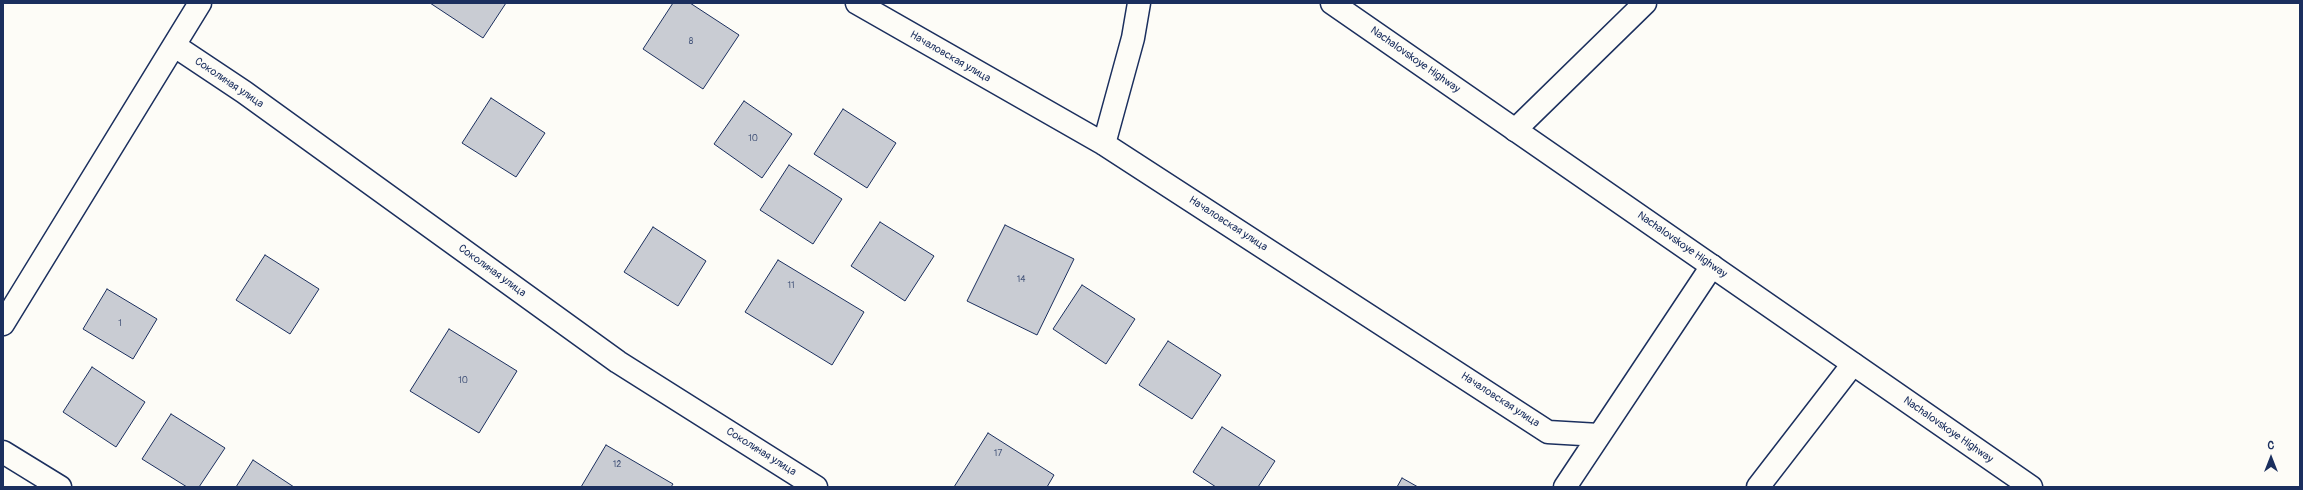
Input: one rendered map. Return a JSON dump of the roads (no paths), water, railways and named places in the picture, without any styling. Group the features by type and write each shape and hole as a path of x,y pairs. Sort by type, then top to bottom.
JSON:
{"street":[{"path":"3,324 200,3"},
{"name":"Началовская улица","path":"857,3 1104,144 1548,432 1599,434"},
{"path":"1104,144 1132,38 1139,3"},
{"name":"Nachalovskoye Highway","path":"1332,3 2031,487"},
{"path":"1515,130 1645,3"},
{"name":"Соколиная улица","path":"175,46 251,97 618,362 816,487"},
{"path":"1565,487 1712,266"},
{"path":"1758,487 1853,364"},
{"path":"3,452 60,487"}]}
